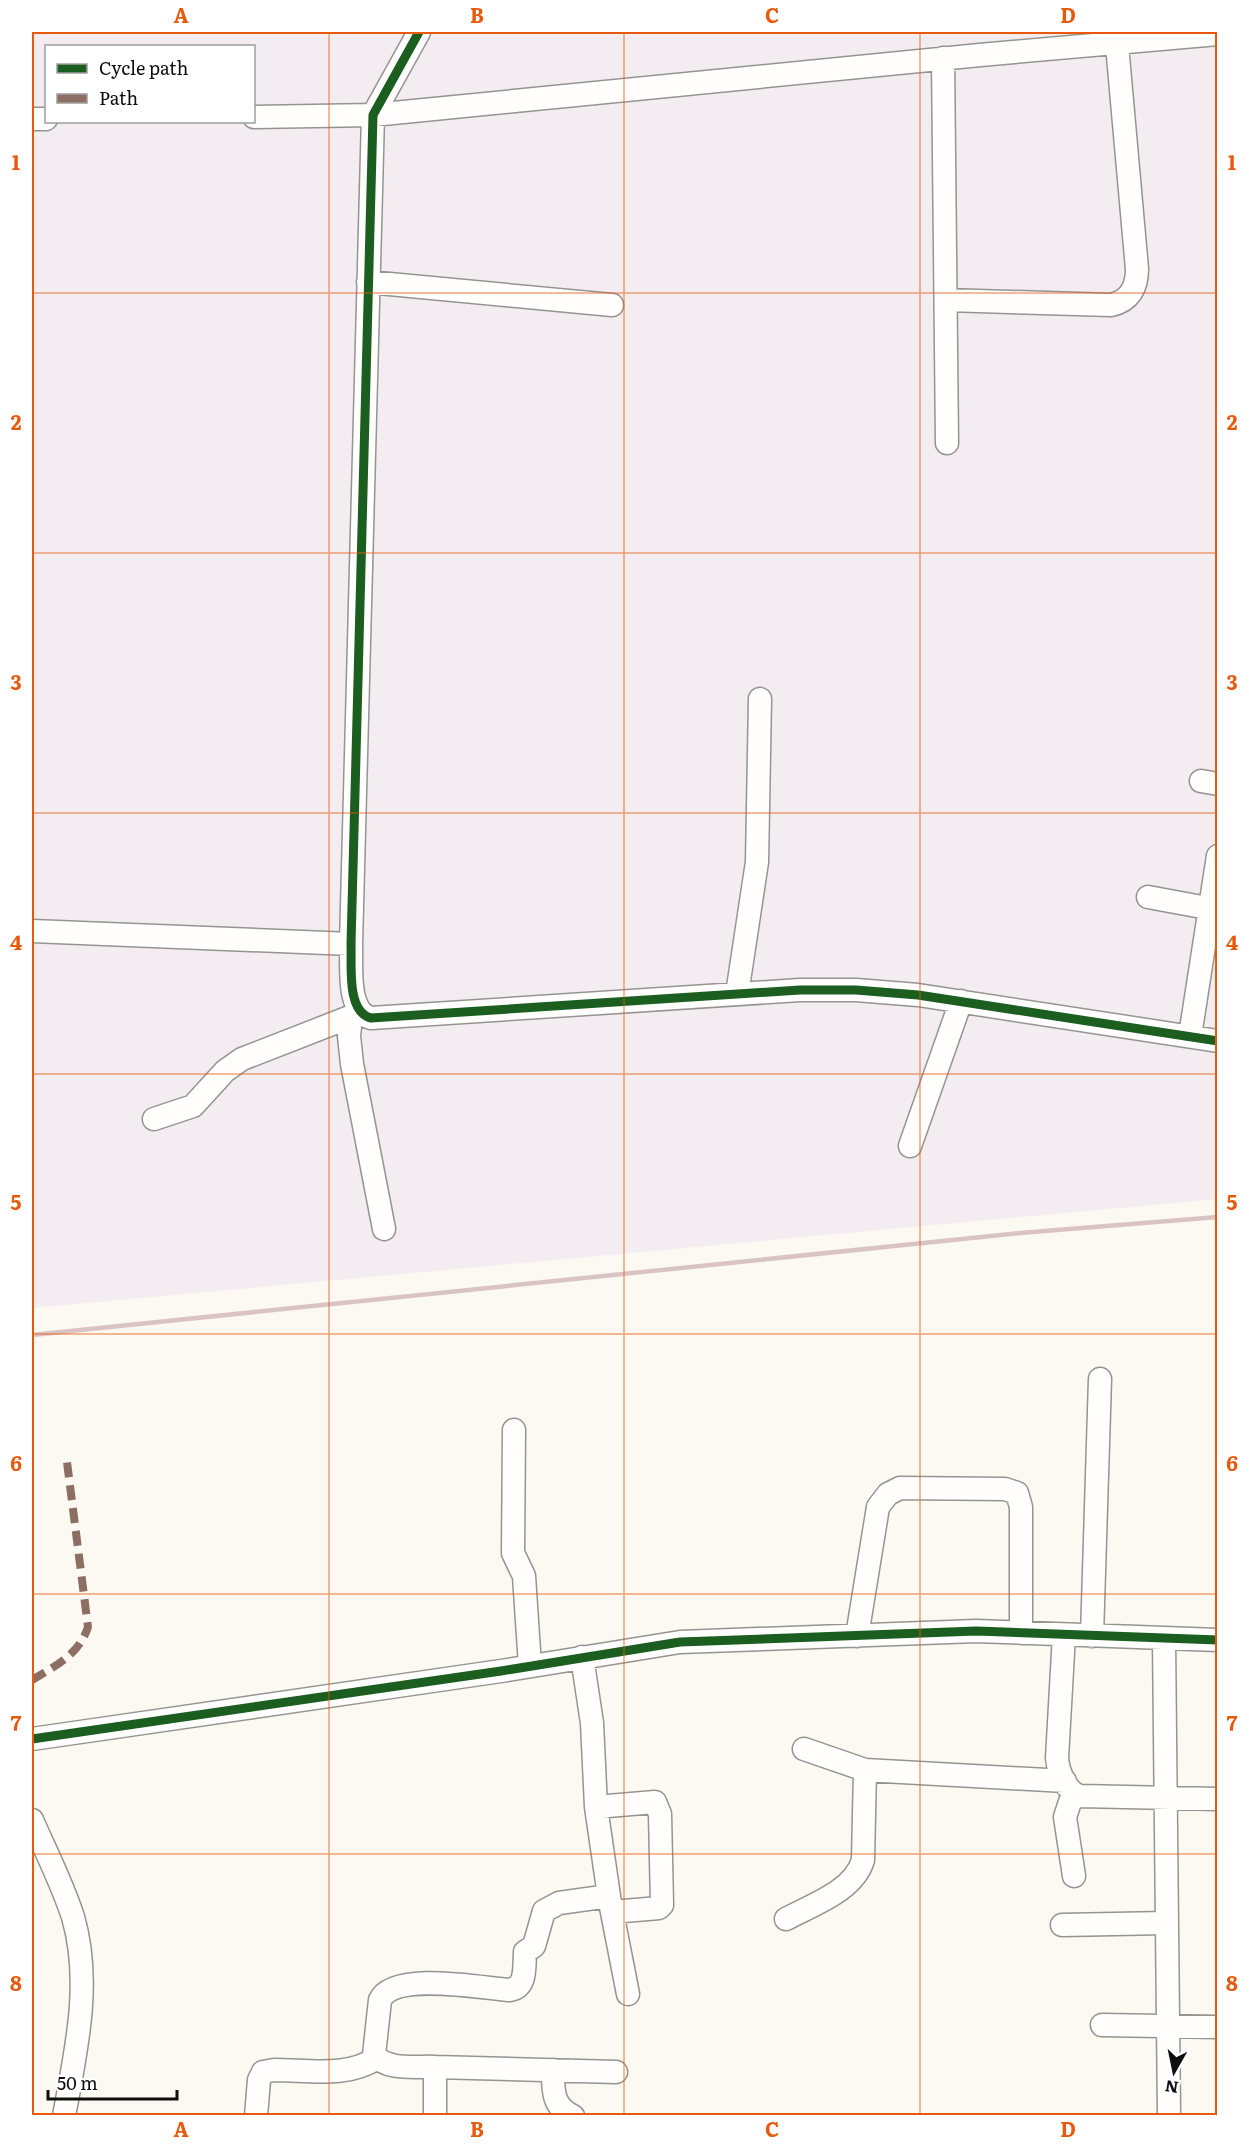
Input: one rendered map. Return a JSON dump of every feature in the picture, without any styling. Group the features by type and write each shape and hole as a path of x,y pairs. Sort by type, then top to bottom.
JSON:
{"street":[{"path":"384,1229 352,1064 349,1036 356,1015 351,944 368,282 373,116 418,32"},
{"path":"255,117 373,116 943,58 1117,45 1218,34"},
{"path":"946,300 1111,305 1119,303 1132,292 1137,279 1137,269 1117,45"},
{"path":"943,58 947,443"},
{"path":"368,282 612,305"},
{"path":"737,994 757,862 760,699"},
{"path":"1190,1036 1209,969 1218,856"},
{"path":"1148,897 1213,909"},
{"path":"32,931 351,944"},
{"path":"154,1119 193,1106 225,1071 242,1059 356,1015 371,1018 800,990 866,990 961,1001 1218,1041"},
{"path":"910,1146 961,1001"},
{"path":"1092,1636 1100,1379"},
{"path":"514,1430 513,1553 524,1576 530,1666"},
{"path":"857,1636 878,1508 888,1494 909,1487 1005,1489 1017,1493 1021,1507 1022,1633"},
{"path":"32,1739 680,1642 976,1632 1218,1640"},
{"path":"1064,1635 1058,1758 1069,1787 1065,1817 1074,1876"},
{"path":"1164,1638 1169,2115"},
{"path":"582,1657 592,1723 596,1807 610,1904 628,1994"},
{"path":"804,1749 865,1770 1069,1787 1080,1796 1166,1800 1218,1799"},
{"path":"786,1919 845,1886 859,1872 863,1860 865,1770"},
{"path":"596,1807 655,1802 660,1814 662,1905 659,1908 559,1903 544,1911 534,1946 525,1952 522,1983 516,1989 434,1983 388,1989 380,2000 374,2055 398,2066 616,2072"},
{"path":"32,1820 56,1870 77,1938 81,2020 64,2115"},
{"path":"1062,1925 1167,1923"},
{"path":"1102,2025 1218,2027"},
{"path":"256,2115 259,2080 263,2072 274,2070 349,2071 363,2068 377,2058"},
{"path":"435,2067 435,2115"},
{"path":"553,2070 553,2096 559,2107 573,2115"}],"shaded area":[{"path":"32,32 1217,32 1217,1199 32,1308"}],"railway":[{"path":"32,1335 1020,1233 1218,1217"}],"marked path":[{"path":"32,1680 65,1659 79,1645 88,1627 67,1462"}],"cycle path":[{"path":"419,32 373,115 351,944 352,986 357,1007 371,1018 800,990 856,990 918,995 1218,1041"},
{"path":"32,1739 501,1671 680,1642 976,1631 1218,1640"}]}
